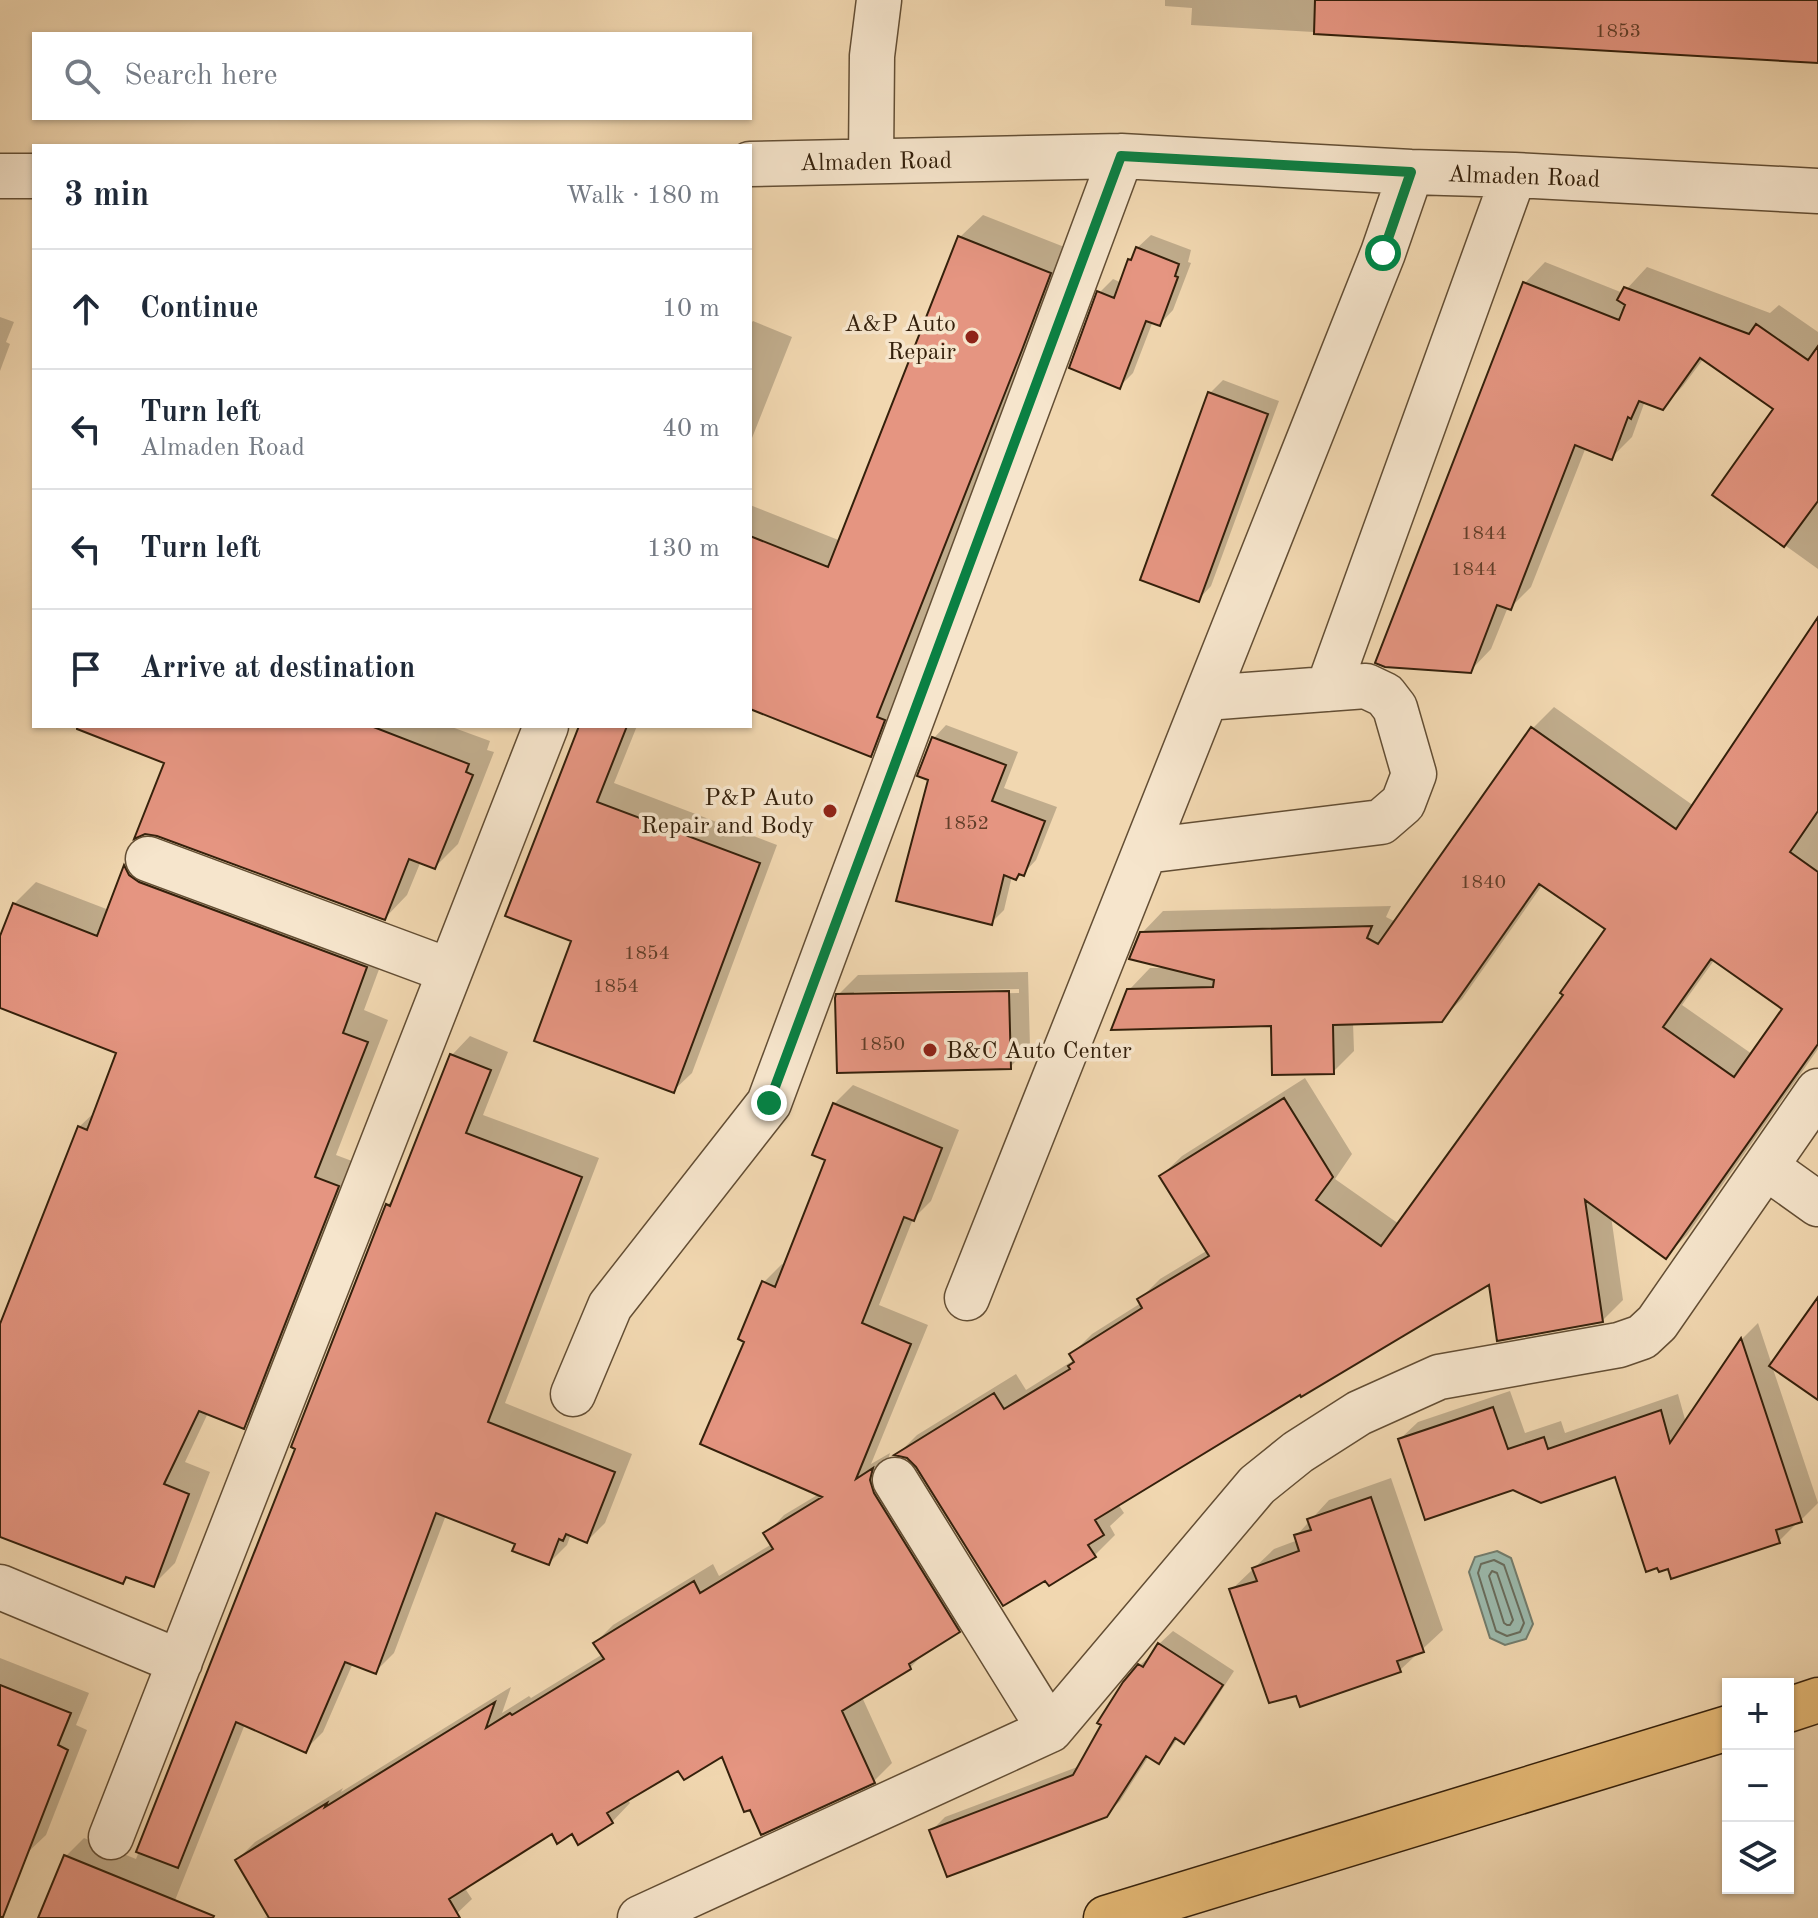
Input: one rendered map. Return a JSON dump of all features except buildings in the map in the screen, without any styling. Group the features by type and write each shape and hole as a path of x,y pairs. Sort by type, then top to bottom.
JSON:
{"highway":[{"path":"1794,1708 1818,1700"},
{"path":"1106,1918 1722,1730"}],"street":[{"path":"871,160 872,56 879,0"},
{"path":"573,1394 610,1306 769,1103 1121,156"},
{"name":"Almaden Road","path":"752,164 1121,156 1818,191"},
{"path":"967,1298 1383,253 1411,172"},
{"path":"1328,689 1514,175"},
{"path":"0,176 32,176"},
{"path":"1145,851 1381,822 1403,803 1414,774 1395,708 1385,695 1366,686 1206,698"},
{"path":"111,1837 545,728"},
{"path":"148,859 450,971"},
{"path":"640,1918 1050,1730 1257,1485 1298,1452 1359,1413 1439,1377 1619,1345 1642,1337 1657,1323 1818,1091"},
{"path":"1766,1167 1818,1204"},
{"path":"895,1480 1050,1730"},
{"path":"0,1587 180,1662"}],"water":[{"path":"1497,1551 1511,1558 1533,1624 1526,1639 1505,1645 1490,1638 1469,1572 1475,1557"}],"place":[{"name":"A&P Auto Repair","path":"972,337"},
{"name":"P&P Auto Repair and Body","path":"830,811"},
{"name":"B&C Auto Center","path":"930,1050"}],"route":[{"path":"769,1103 1121,156 1411,172 1383,253"}]}
